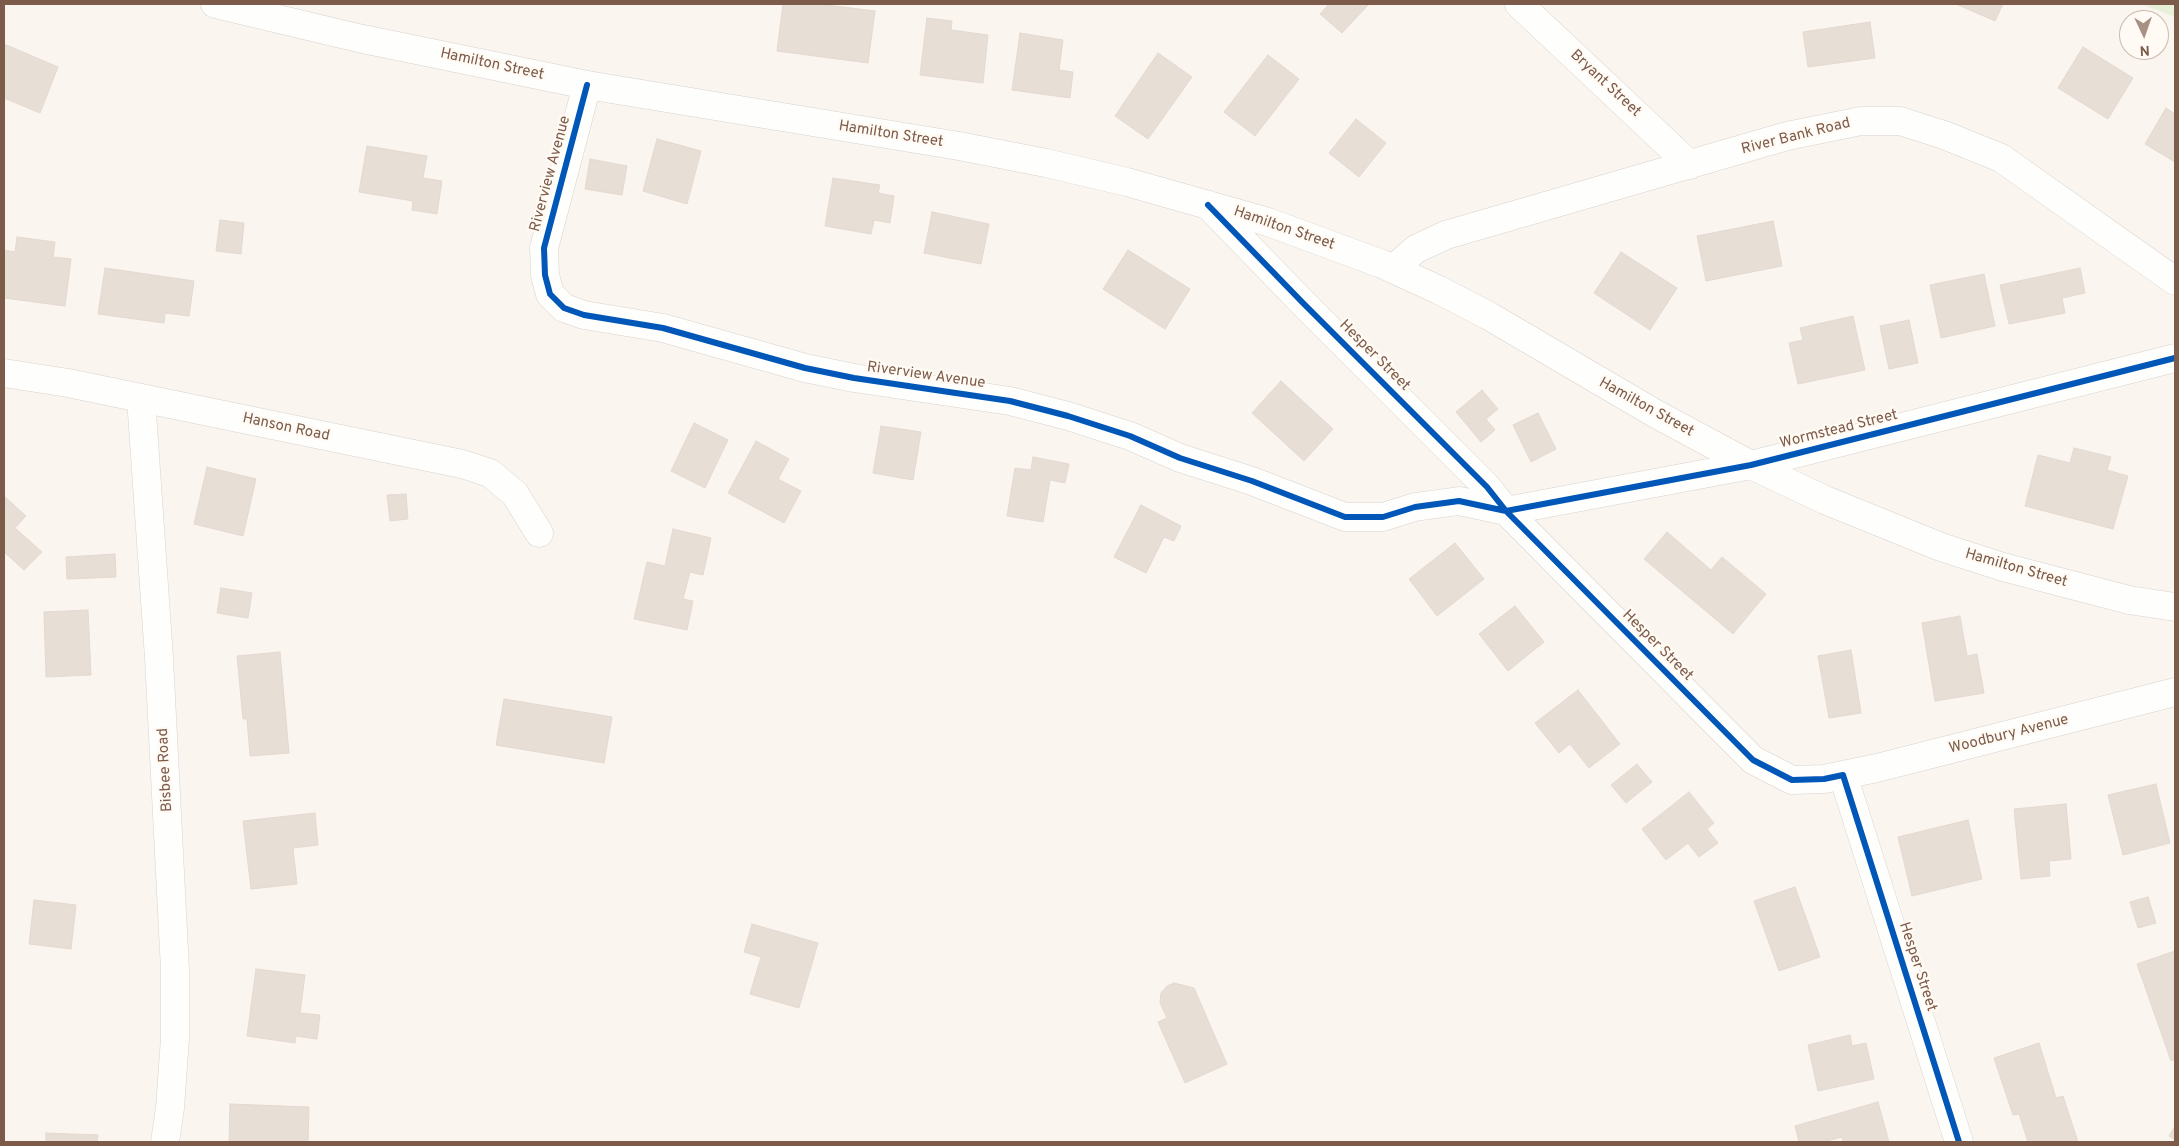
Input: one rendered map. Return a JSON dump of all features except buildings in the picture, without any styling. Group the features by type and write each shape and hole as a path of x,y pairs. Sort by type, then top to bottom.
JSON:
{"street":[{"name":"Hamilton Street","path":"215,4 358,38 587,85 959,146 1127,182 1268,222 1393,269 1489,316 1598,381 1751,465 1825,500 1950,550 2003,568 2129,600 2175,608"},
{"name":"Bryant Street","path":"1519,4 1690,165"},
{"name":"Riverview Avenue","path":"587,85 544,248 544,275 550,294 564,308 584,315 663,328 830,373 1010,401 1068,416 1130,436 1180,458 1252,481 1345,518 1382,517 1415,507 1459,501 1506,512"},
{"name":"River Bank Road","path":"1393,269 1416,249 1446,235 1787,136 1861,121 1900,121 1944,135 2001,158 2175,281"},
{"name":"Hesper Street","path":"1208,205 1487,487 1506,512 1753,760 1792,780 1824,779 1843,775 1959,1142"},
{"name":"Wormstead Street","path":"1506,512 1751,465 2175,358"},
{"name":"Hanson Road","path":"4,373 141,398 462,464 490,473 515,494 539,533"},
{"name":"Bisbee Road","path":"141,398 158,648 174,961 175,1038 170,1108 165,1142"},
{"name":"Woodbury Avenue","path":"1843,775 2175,692"}],"green space":[{"path":"2142,4 2175,4 2175,17 2169,15 2169,10 2157,10"}],"cycle path":[{"path":"587,85 544,248 545,275 550,294 564,308 584,315 663,328 805,368 854,378 1010,401 1068,416 1130,436 1180,458 1252,481 1345,517 1383,517 1415,507 1459,501 1506,511 1751,465 2175,358"},
{"path":"1208,205 1487,487 1506,511 1753,760 1792,780 1824,779 1843,775 1959,1142"}]}
